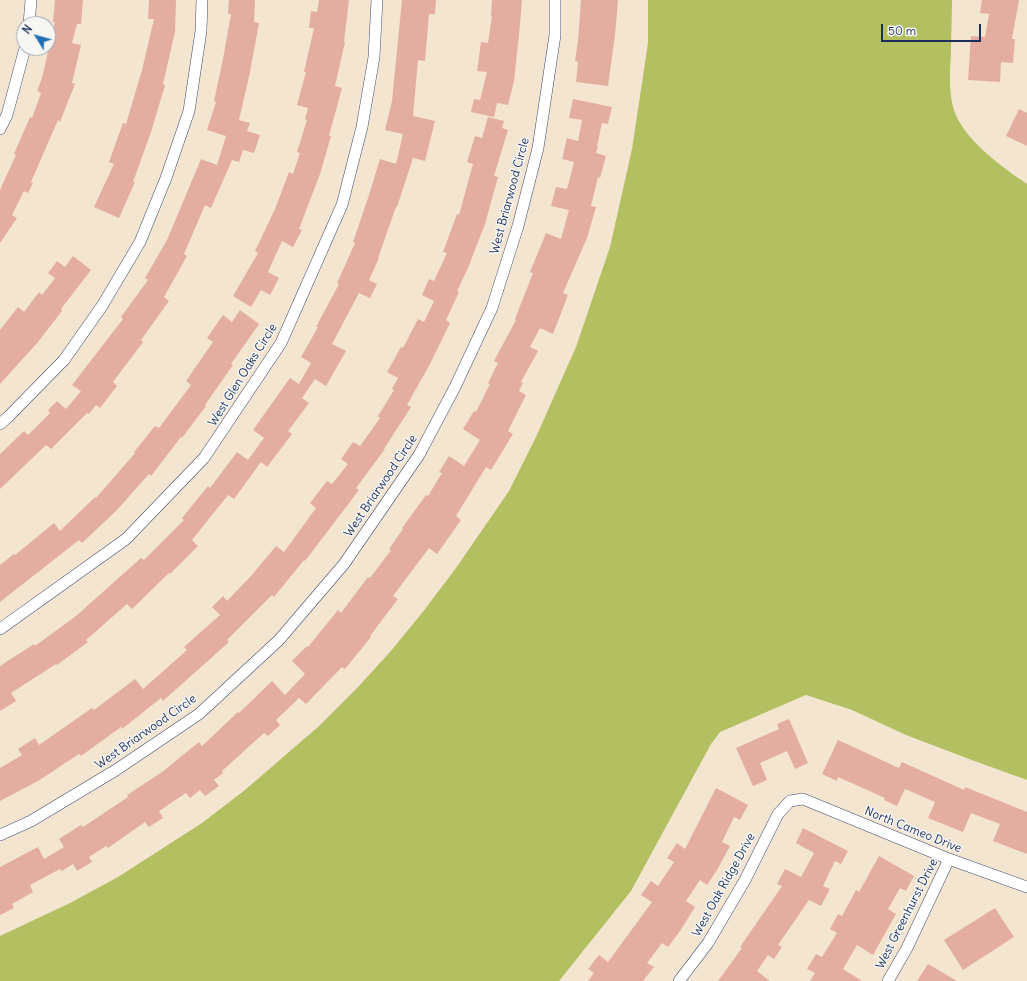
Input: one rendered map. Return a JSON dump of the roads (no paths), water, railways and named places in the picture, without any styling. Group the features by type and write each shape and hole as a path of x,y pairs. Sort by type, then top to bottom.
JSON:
{"street":[{"path":"30,16 31,0"},
{"path":"0,424 64,360 102,306 140,242 166,178 188,110 201,31 202,0"},
{"name":"West Glen Oaks Circle","path":"0,629 120,544 131,534 204,458 281,343 342,205 362,127 373,65 377,0"},
{"name":"West Briarwood Circle","path":"0,835 31,820 116,770 198,714 279,640 344,564 419,455 455,387 492,308 518,226 538,148 555,36 555,0"},
{"path":"0,129 7,115 23,56"},
{"name":"North Cameo Drive","path":"790,801 803,799 949,859 1027,887"},
{"name":"West Oak Ridge Drive","path":"679,981 708,943 745,880 778,814 790,801"},
{"name":"West Greenhurst Drive","path":"888,981 907,948 949,859"}]}
